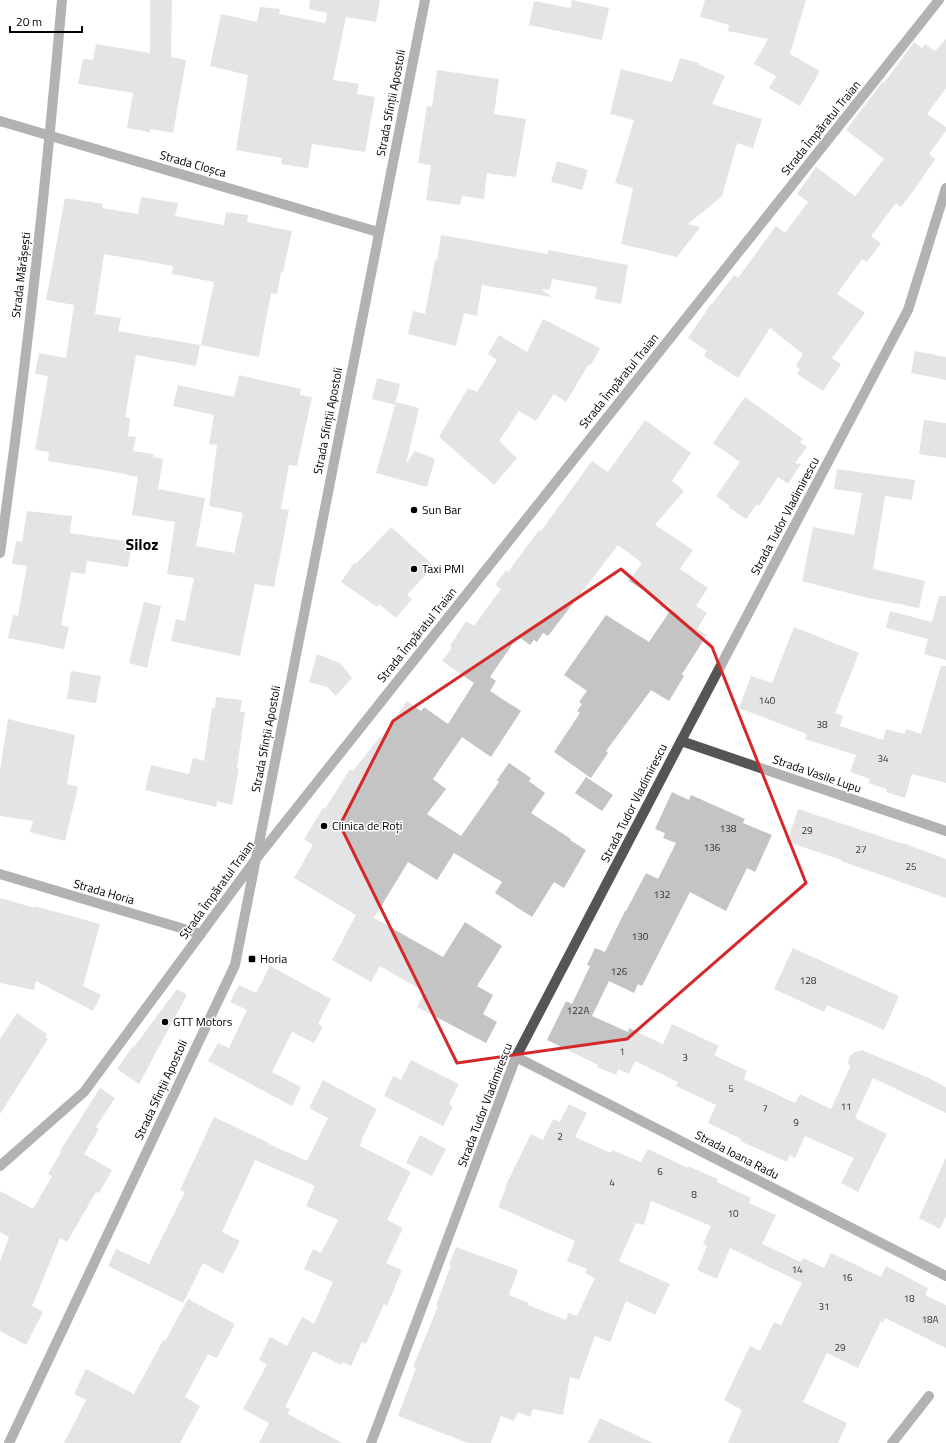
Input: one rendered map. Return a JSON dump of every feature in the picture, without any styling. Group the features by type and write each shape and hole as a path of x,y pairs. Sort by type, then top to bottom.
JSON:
{"street":[{"name":"Strada Mărășești","path":"0,553 34,282 50,136 62,0"},
{"name":"Strada Sfinții Apostoli","path":"9,1443 235,965 378,232 425,0"},
{"name":"Strada Împăratul Traian","path":"0,1166 84,1092 256,859 939,0"},
{"name":"Strada Cloșca","path":"0,120 378,232"},
{"name":"Strada Tudor Vladimirescu","path":"371,1443 516,1057 680,740 908,310 946,188"},
{"name":"Strada Vasile Lupu","path":"680,740 946,831"},
{"name":"Strada Horia","path":"0,874 201,934"},
{"name":"Strada Ioana Radu","path":"516,1057 946,1276"},
{"path":"892,1443 929,1396"}],"highlighted area":[{"path":"621,569 712,647 806,883 627,1039 457,1063 340,825 393,721"}],"building":[{"path":"150,0 172,0 171,57 186,60 173,133 150,129 150,132 127,128 133,93 78,84 83,59 93,60 96,44 150,53"},
{"path":"310,0 380,0 376,22 346,17 333,80 359,84 357,94 375,97 365,152 312,144 308,168 281,164 282,158 236,150 248,75 210,66 221,14 257,22 260,7 280,9 279,14 325,23 327,13 309,9"},
{"path":"572,0 609,8 602,40 529,25 534,1 571,8"},
{"path":"705,0 806,0 790,54 820,71 800,106 769,88 776,76 754,64 768,39 728,31 729,25 700,17"},
{"path":"946,39 946,88 927,114 946,127 946,131 929,154 935,159 919,183 901,207 896,203 871,236 881,243 867,262 862,259 837,294 865,313 832,358 841,364 823,391 797,374 800,369 796,366 803,354 770,328 738,378 704,356 707,351 688,338 711,304 734,275 738,278 776,226 785,233 808,202 797,194 816,167 855,196 884,159 846,130 883,81 884,83 914,42 922,48 925,44 935,51"},
{"path":"680,58 699,63 699,65 725,76 712,104 762,119 753,148 737,143 722,196 688,224 700,227 677,257 621,244 633,188 615,183 634,120 610,114 621,69 672,82"},
{"path":"437,70 499,79 494,114 526,119 516,177 487,173 484,199 462,196 460,205 426,200 431,165 418,163 427,106 432,107"},
{"path":"557,161 588,170 582,190 551,182"},
{"path":"141,197 178,203 175,216 224,225 226,212 248,215 247,222 292,231 283,272 281,272 277,294 271,293 259,357 201,345 214,282 172,274 173,266 104,254 95,314 121,318 118,331 200,345 196,366 136,355 125,417 130,418 128,436 136,437 133,451 154,454 153,457 163,459 158,489 205,498 196,546 234,553 243,513 209,506 217,445 209,444 214,415 173,406 178,385 234,397 239,375 301,389 300,395 312,397 297,466 289,465 281,509 289,510 274,587 255,584 240,656 171,641 176,619 185,621 194,578 167,574 175,522 132,515 138,477 48,461 49,452 35,450 48,376 35,374 39,353 66,358 74,305 46,300 65,198 103,204 102,208 138,214"},
{"path":"441,235 548,254 548,250 628,265 621,304 595,299 597,287 552,279 550,290 541,289 552,297 482,285 477,316 464,313 456,346 408,334 413,311 425,314 435,260 437,261"},
{"path":"543,319 600,348 591,365 589,364 566,402 554,394 536,421 519,411 499,441 517,458 494,485 439,437 468,388 477,392 497,360 488,354 499,335 527,352"},
{"path":"915,351 946,357 946,380 911,373"},
{"path":"377,378 400,384 395,405 372,399"},
{"path":"745,397 803,439 800,442 807,447 795,463 801,464 788,484 778,477 759,506 757,504 746,519 728,507 730,506 716,496 740,462 713,443"},
{"path":"396,402 419,408 406,464 415,451 435,459 427,487 376,473"},
{"path":"645,420 691,453 672,481 684,491 655,525 693,550 680,569 708,588 696,606 707,613 697,629 707,635 682,674 684,676 669,701 651,690 606,751 608,753 591,778 554,752 580,713 577,711 582,704 579,702 587,691 564,675 606,615 649,642 672,608 629,581 642,563 618,545 548,636 543,633 537,642 534,640 530,645 518,636 490,677 496,681 490,691 521,711 491,757 462,737 433,779 446,789 427,814 461,836 499,782 497,780 509,763 531,778 529,781 545,793 531,813 586,850 564,888 554,882 532,917 495,893 502,882 454,853 437,880 408,862 374,918 443,957 465,922 502,946 477,986 493,995 483,1014 497,1022 486,1043 417,1007 425,992 380,966 371,982 332,960 356,915 294,878 313,845 304,839 323,808 325,809 350,769 353,771 380,737 381,738 407,701 421,711 424,707 448,724 474,683 442,661 452,648 450,646 466,621 474,626 501,589 495,585 506,570 508,572 539,530 541,531 592,461 608,472"},
{"path":"924,420 946,423 946,458 919,454"},
{"path":"837,469 915,480 912,500 885,496 873,569 925,581 919,608 864,597 802,581 813,527 854,535 862,493 834,489"},
{"path":"27,511 72,516 70,533 132,542 128,567 87,561 85,574 71,572 61,625 69,627 64,649 8,638 13,615 18,616 27,566 12,564 16,541 22,542"},
{"path":"391,527 434,566 407,595 412,599 396,618 379,604 377,607 341,582 354,563 356,564"},
{"path":"939,596 946,596 946,660 924,654 928,639 886,628 890,611 932,622"},
{"path":"144,602 161,606 147,668 129,663"},
{"path":"794,627 859,653 835,713 843,716 840,726 883,740 886,729 905,734 906,729 921,734 941,666 946,666 946,783 912,774 905,798 886,792 887,789 868,783 870,779 850,772 856,755 805,739 807,734 739,708 751,676 772,683"},
{"path":"317,654 340,663 352,678 336,696 327,687 309,682"},
{"path":"71,671 101,676 96,703 67,699"},
{"path":"216,697 242,700 240,712 245,712 237,768 239,769 232,805 217,801 216,807 145,790 151,765 189,774 193,758 204,761 212,708 215,708"},
{"path":"8,719 75,735 67,784 78,787 65,841 30,832 33,821 0,816 0,770"},
{"path":"586,777 613,795 602,811 575,793"},
{"path":"672,792 689,800 691,795 745,819 743,823 772,835 755,872 747,868 726,911 690,892 642,986 638,984 634,993 609,981 592,1016 628,1032 629,1028 663,1044 672,1024 719,1046 714,1055 747,1071 744,1079 795,1103 800,1094 831,1109 850,1067 848,1062 850,1056 855,1052 862,1050 929,1078 946,1087 946,1113 873,1078 855,1118 887,1134 858,1192 841,1183 854,1158 805,1136 795,1158 790,1155 787,1162 740,1141 741,1139 708,1123 716,1105 676,1086 678,1082 635,1061 629,1074 618,1069 616,1075 597,1067 598,1065 547,1040 566,1001 572,1004 590,966 587,965 595,948 605,952 646,873 658,879 676,843 663,838 665,833 655,829"},
{"path":"798,809 903,843 946,859 946,898 841,861 842,860 787,842"},
{"path":"0,898 100,924 83,986 101,995 93,1011 36,981 34,990 0,983"},
{"path":"793,948 899,996 884,1030 827,1005 824,1012 774,989"},
{"path":"270,966 331,999 318,1024 323,1027 314,1043 292,1032 272,1072 301,1087 292,1106 208,1061 218,1043 229,1048 247,1010 230,1002 239,985 256,993"},
{"path":"177,989 187,995 139,1084 117,1069"},
{"path":"17,1013 47,1034 45,1037 48,1039 0,1114 0,1039"},
{"path":"411,1060 459,1084 449,1104 453,1107 443,1126 384,1096 393,1076 401,1080"},
{"path":"323,1080 377,1109 361,1140 360,1146 411,1172 387,1220 403,1228 386,1263 402,1270 387,1306 384,1304 366,1344 362,1342 351,1366 343,1362 341,1365 313,1351 285,1407 290,1409 288,1414 342,1443 259,1443 269,1423 243,1409 267,1364 259,1360 270,1337 287,1346 302,1317 314,1324 333,1282 304,1269 313,1249 321,1253 338,1220 306,1206 315,1186 255,1160 222,1232 240,1241 223,1274 203,1263 183,1303 108,1266 116,1249 149,1264 185,1192 180,1190 214,1117 307,1161 328,1118 309,1108"},
{"path":"100,1088 115,1098 96,1127 99,1129 84,1154 112,1170 99,1193 96,1192 67,1242 60,1238 32,1306 43,1312 26,1345 0,1331 0,1261 9,1237 0,1232 0,1191 33,1209 52,1176 48,1174 61,1152 60,1151"},
{"path":"569,1104 587,1113 575,1137 611,1153 612,1150 641,1162 648,1149 688,1168 688,1166 718,1179 717,1182 751,1198 749,1203 776,1215 762,1244 801,1262 803,1258 824,1268 831,1253 881,1277 886,1266 928,1288 925,1295 946,1305 946,1348 885,1318 883,1323 881,1321 858,1368 827,1353 803,1402 847,1423 838,1443 728,1443 742,1410 724,1400 750,1346 760,1351 774,1322 781,1325 802,1283 730,1248 717,1279 697,1270 707,1246 703,1244 711,1226 651,1201 644,1225 636,1223 619,1261 670,1284 655,1315 626,1301 610,1342 595,1336 579,1380 570,1377 563,1415 533,1409 530,1417 518,1412 514,1421 501,1416 491,1443 468,1443 398,1416 416,1368 413,1367 438,1306 436,1305 456,1247 518,1270 509,1295 529,1303 528,1305 566,1320 568,1313 577,1316 595,1278 585,1273 587,1269 567,1261 575,1241 498,1207 506,1188 505,1187 531,1134 543,1140 553,1119 560,1122"},
{"path":"420,1135 446,1149 432,1176 406,1163"},
{"path":"946,1157 946,1216 940,1229 919,1218"},
{"path":"188,1299 235,1324 217,1358 208,1354 185,1397 200,1406 180,1443 64,1443 86,1400 74,1394 86,1369 134,1394 163,1340 165,1341"},
{"path":"600,1418 653,1443 588,1443"}],"place":[{"name":"Sun Bar","path":"414,510"},
{"name":"Taxi PMI","path":"414,569"},
{"name":"Clinica de Roți","path":"324,826"},
{"name":"Horia","path":"252,959"},
{"name":"GTT Motors","path":"165,1022"}],"district":[{"name":"Siloz","path":"142,544"}]}
